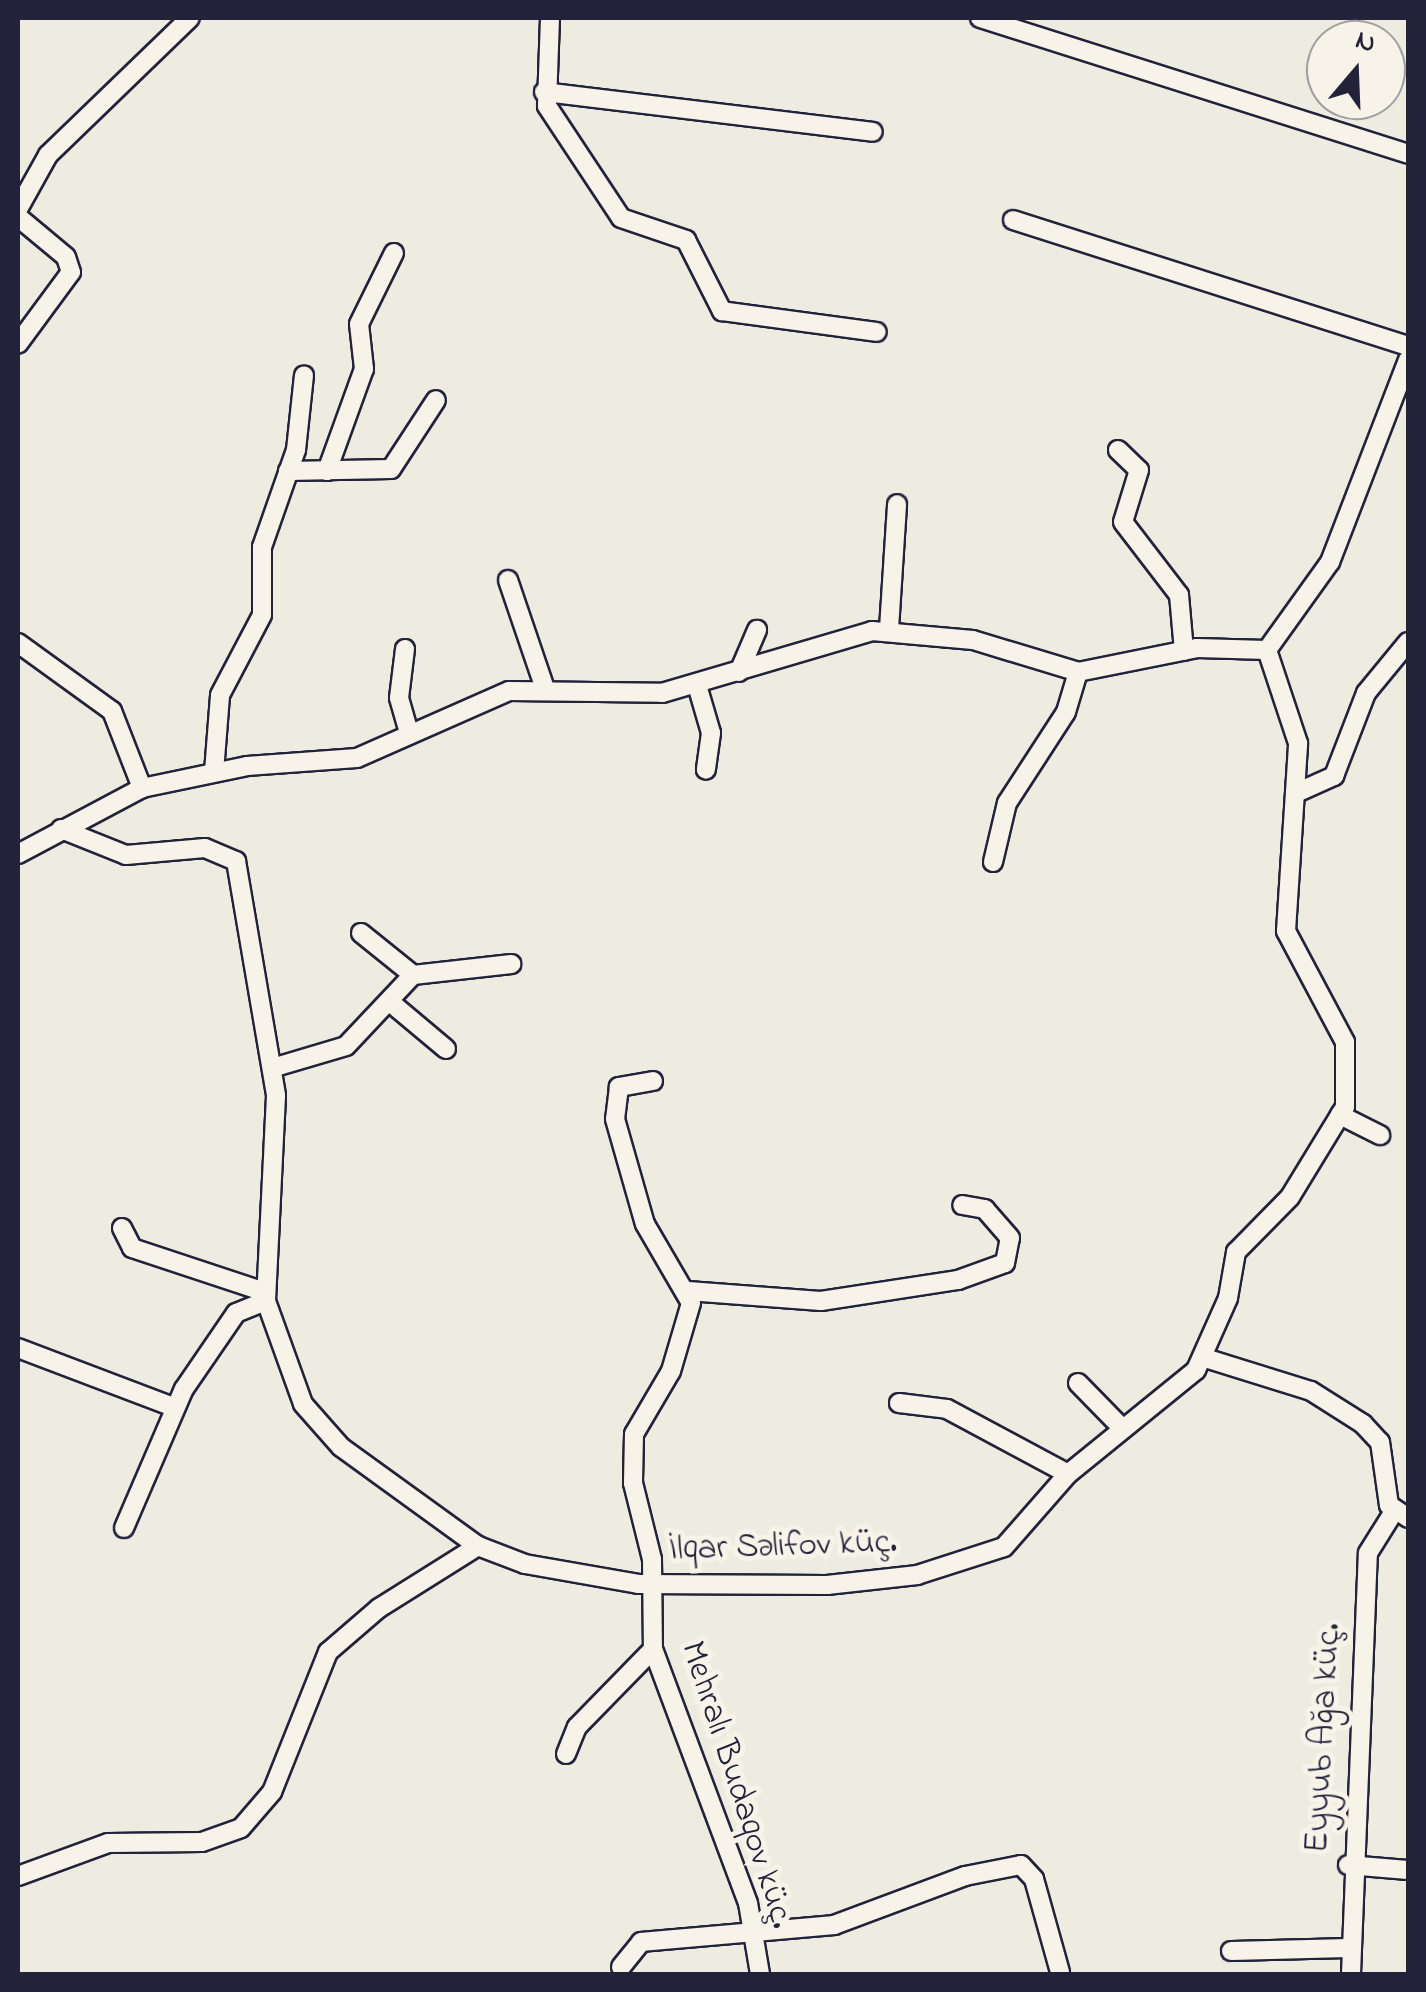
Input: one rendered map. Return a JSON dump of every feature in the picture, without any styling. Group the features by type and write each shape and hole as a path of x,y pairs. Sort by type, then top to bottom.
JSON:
{"street":[{"path":"550,18 544,92 558,130 620,218 686,240 722,311 877,332"},
{"path":"980,18 1408,154"},
{"path":"18,344 71,272 18,213 48,155 184,19"},
{"path":"544,92 873,132"},
{"path":"1013,220 1408,346"},
{"path":"327,471 364,369 359,324 394,253"},
{"path":"1266,650 1330,562 1408,360"},
{"path":"214,772 215,712 262,615 262,546 288,471 304,375"},
{"path":"288,471 391,469 436,400"},
{"path":"1118,450 1139,470 1123,522 1178,595 1184,651"},
{"path":"889,628 897,504"},
{"path":"508,580 544,686"},
{"path":"18,854 142,788 214,772 358,758 482,699 544,686 638,694 697,685 889,628 973,640 1078,672 1184,651 1266,650"},
{"path":"739,672 757,630"},
{"path":"1296,793 1334,776 1366,693 1408,642"},
{"path":"18,643 112,711 142,788"},
{"path":"405,649 400,698 409,732"},
{"path":"1266,650 1292,710 1296,793 1284,868 1286,930 1345,1042 1340,1115 1290,1197 1236,1252 1206,1358 1311,1391 1363,1424 1380,1442 1401,1516"},
{"path":"993,862 1007,803 1066,712 1078,672"},
{"path":"697,685 710,733 706,770"},
{"name":"İlqar Səlifov küç.","path":"62,829 112,852 205,848 236,860 272,1068 278,1135 265,1297 303,1404 322,1429 478,1546 525,1564 653,1584 827,1585 963,1567 1004,1546 1068,1474 1206,1358"},
{"path":"361,933 413,975"},
{"path":"272,1068 346,1046 413,975 511,964"},
{"path":"390,1002 446,1049"},
{"path":"653,1082 619,1087 615,1118 645,1224 688,1292 839,1300 1004,1263 1010,1238 985,1208 962,1205"},
{"path":"1340,1115 1380,1135"},
{"path":"122,1228 132,1248 265,1297"},
{"name":"Mehralı Budaqov küç.","path":"688,1292 676,1360 634,1434 633,1483 653,1584 653,1649 754,1928 760,1974"},
{"path":"124,1528 173,1408 225,1326 265,1297"},
{"path":"18,1348 173,1408"},
{"path":"1078,1382 1123,1429"},
{"path":"899,1404 946,1409 1068,1474"},
{"name":"Eyyub Ağa küç.","path":"1351,1974 1348,1866 1368,1554 1401,1516"},
{"path":"18,1876 108,1843 202,1842 241,1828 272,1792 328,1652 478,1546"},
{"path":"566,1754 577,1727 653,1649"},
{"path":"621,1967 640,1942 864,1919 938,1884 1020,1865 1034,1879 1060,1972"},
{"path":"1348,1866 1408,1870"},
{"path":"1231,1951 1350,1948"}]}
